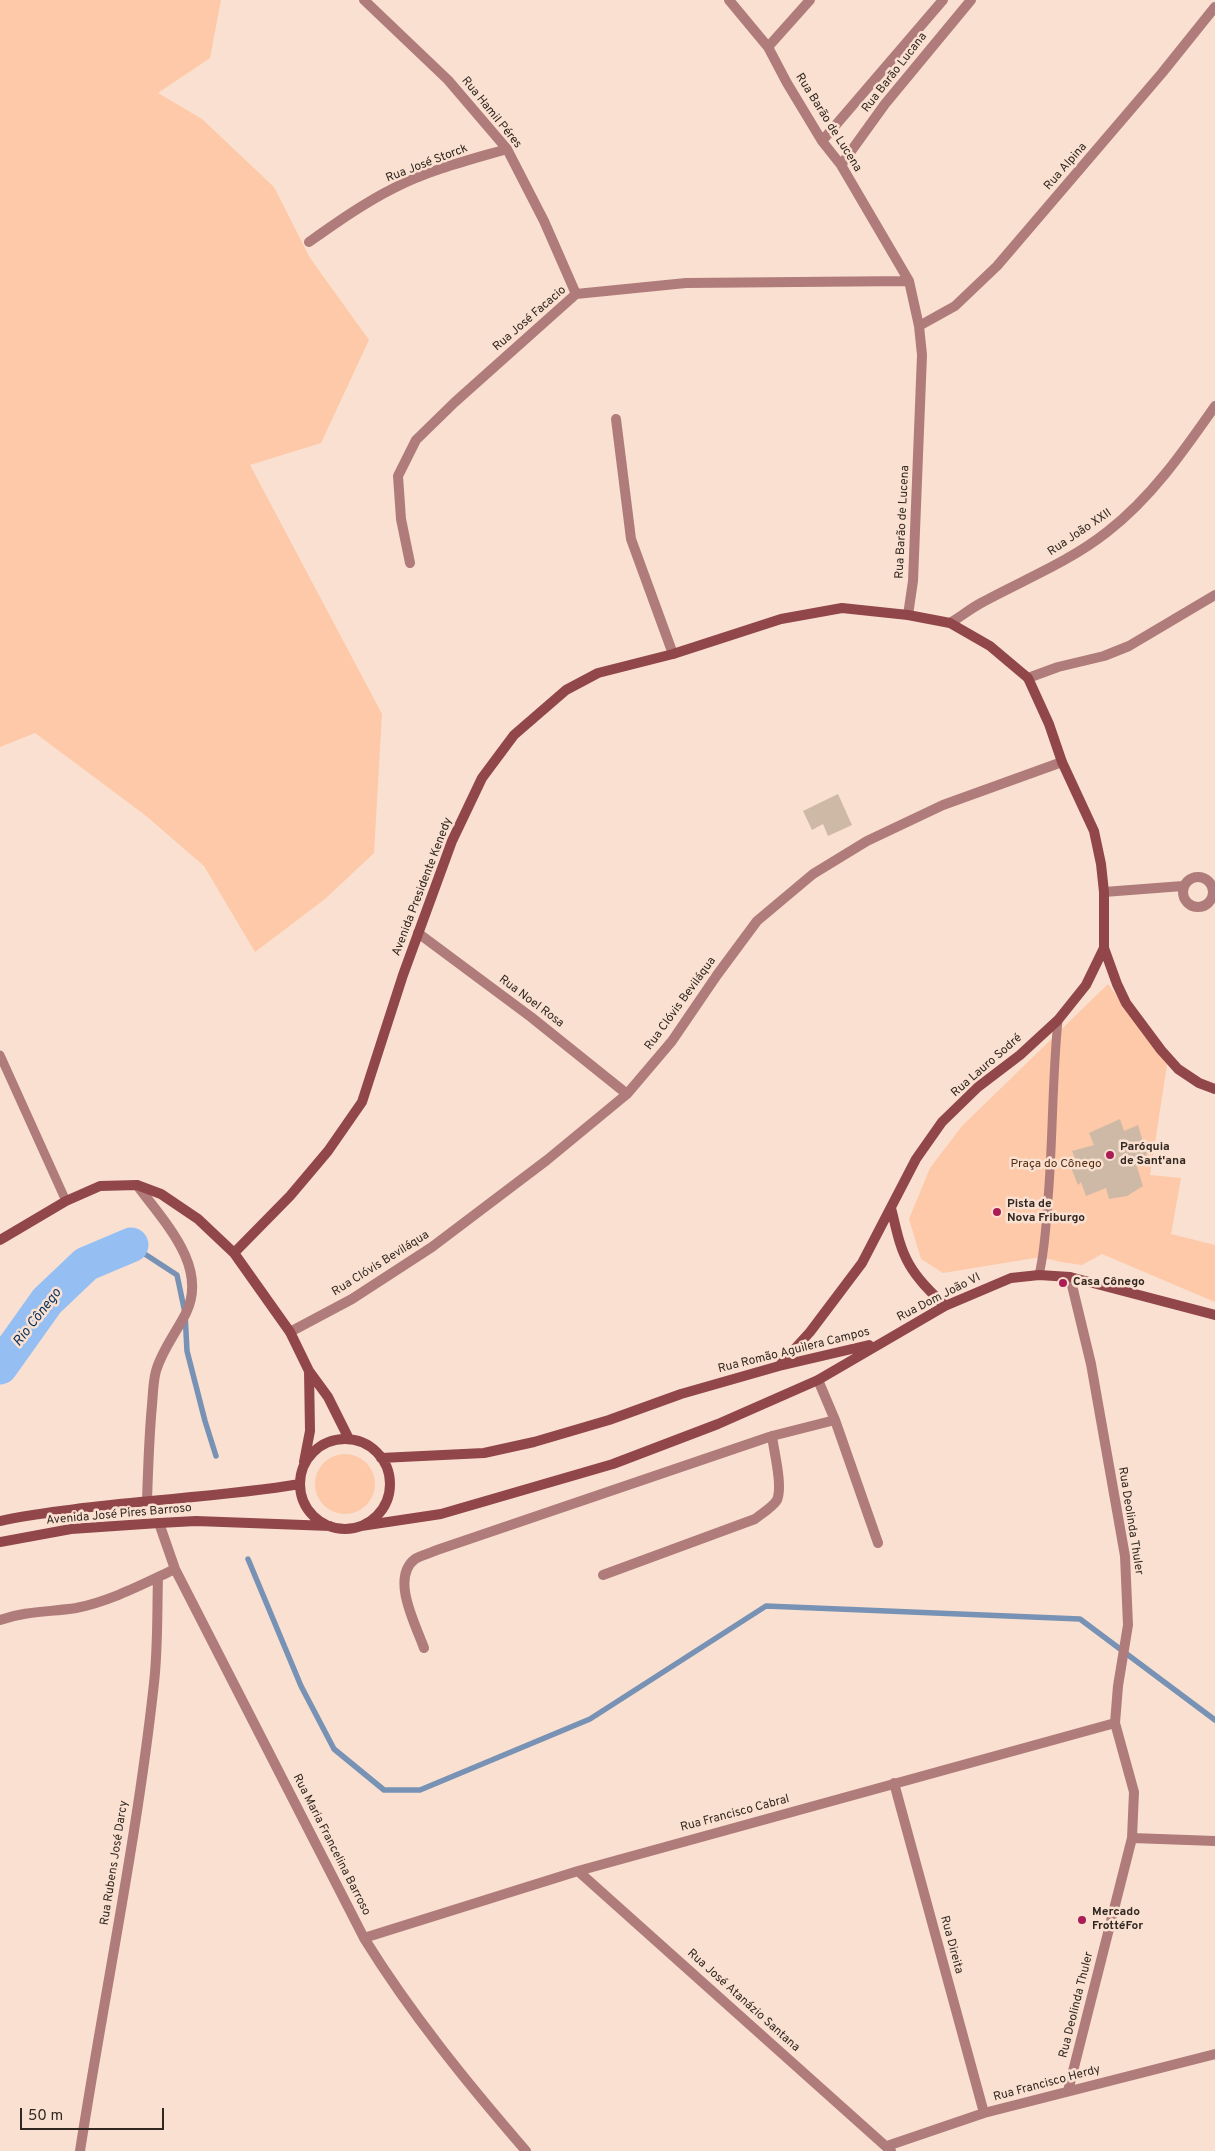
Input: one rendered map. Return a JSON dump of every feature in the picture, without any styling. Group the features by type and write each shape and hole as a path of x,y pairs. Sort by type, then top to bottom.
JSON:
{"street":[{"name":"Rua Hamil Péres","path":"364,0 448,80 507,149 544,221 576,294"},
{"name":"Rua Barão de Lucena","path":"729,0 768,47 822,141 841,165 909,281 919,326 922,355 913,581 908,616"},
{"path":"768,47 810,0"},
{"name":"Rua Barão Lucana","path":"822,141 943,0"},
{"name":"Rua Barão Lucana","path":"841,165 885,104 971,0"},
{"name":"Rua Alpina","path":"919,326 955,306 997,266 1162,73 1215,7"},
{"name":"Rua José Storck","path":"309,242 343,218 394,188 434,171 507,149"},
{"name":"Rua José Facacio","path":"410,563 400,519 398,476 416,440 455,402 576,294 686,283 909,281"},
{"name":"Rua João XXII","path":"950,624 981,603 1046,570 1106,533 1149,494 1182,453 1215,406"},
{"path":"616,419 631,539 673,654"},
{"path":"1028,678 1058,667 1104,656 1129,646 1215,595"},
{"name":"Avenida Presidente Kenedy","path":"234,1253 296,1188 328,1151 362,1102 418,933 452,841 482,778 514,735 566,690 598,673 673,654 781,619 842,608 908,616"},
{"path":"908,616 950,624 990,646 1028,678 1049,724 1062,762 1094,831 1101,864 1104,892 1104,948 1117,984 1126,1003 1161,1050 1178,1069 1199,1083 1215,1089"},
{"name":"Rua Clóvis Beviláqua","path":"290,1332 352,1299 432,1247 547,1160 627,1094 672,1041 757,921 813,874 867,841 943,805 1062,762"},
{"path":"1201,877 1213,882 1213,893 1209,903 1200,908 1189,906 1182,897 1183,886 1190,878 1201,877"},
{"path":"1104,892 1183,886"},
{"name":"Rua Noel Rosa","path":"418,933 532,1017 627,1094"},
{"name":"Rua Lauro Sodré","path":"779,1366 810,1332 862,1263 916,1159 942,1122 978,1087 1020,1055 1058,1020 1086,985 1104,948"},
{"path":"137,1185 189,1262 193,1281 192,1295 186,1312 156,1371 149,1430 147,1501"},
{"path":"0,1240 66,1202 100,1186 137,1185 161,1194 198,1219 234,1253 290,1332 309,1370 328,1398 349,1439"},
{"path":"891,1208 900,1243 909,1265 945,1306"},
{"name":"Rua Dom João VI","path":"880,1342 945,1306 1011,1278 1039,1275 1070,1277 1215,1315"},
{"name":"Rua Deolinda Thuler","path":"1068,2091 1132,1838 1134,1792 1115,1723 1118,1686 1128,1625 1125,1556 1091,1364 1070,1277"},
{"name":"Rua Romão Aguilera Campos","path":"381,1458 484,1453 534,1442 608,1420 680,1394 779,1366 880,1342"},
{"name":"Rua Romão Aguilera Campos","path":"361,1526 441,1514 612,1464 718,1424 818,1380 880,1342"},
{"path":"303,1468 308,1459 321,1446 349,1439 367,1445 381,1458 389,1474 389,1493 382,1510 369,1522 361,1526 345,1529 330,1526 316,1518 306,1506 300,1484 303,1468 310,1431 309,1370"},
{"path":"818,1380 835,1420 878,1543"},
{"path":"424,1648 404,1588 406,1573 415,1559 772,1436 835,1420"},
{"path":"603,1575 755,1519 766,1510 776,1501 779,1488 772,1436"},
{"name":"Avenida José Pires Barroso","path":"0,1522 22,1516 272,1489 300,1484"},
{"name":"Avenida José Pires Barroso","path":"0,1542 71,1529 159,1522 196,1521 330,1526"},
{"name":"Rua Maria Francelina Barroso","path":"159,1522 175,1569 364,1938 389,1978 435,2039 526,2151"},
{"path":"0,1620 41,1610 75,1608 114,1598 175,1569"},
{"name":"Rua Rubens José Darcy","path":"80,2151 90,2086 110,1982 143,1766 154,1681 158,1577"},
{"name":"Rua Francisco Cabral","path":"364,1938 578,1871 1115,1723"},
{"name":"Rua Direita","path":"894,1783 984,2113"},
{"path":"1132,1838 1215,1842"},
{"name":"Rua José Atanázio Santana","path":"578,1871 889,2148"},
{"name":"Rua Francisco Herdy","path":"889,2148 984,2113 1215,2054"}],"lane":[{"path":"1039,1275 1044,1254 1049,1186 1054,1057 1058,1020"},
{"path":"0,1055 66,1202"}],"green space":[{"path":"0,0 221,0 210,58 158,93 202,119 274,187 310,258 369,340 321,443 250,465 382,714 374,853 325,899 255,952 204,866 145,815 35,733 0,747"},
{"name":"Praça do Cônego","path":"1108,984 1167,1065 1150,1175 1181,1178 1171,1234 1215,1245 1215,1302 1102,1254 1082,1265 1041,1257 943,1273 921,1259 909,1219 930,1168 962,1126"},
{"path":"339,1454 351,1454 362,1459 370,1467 375,1478 373,1496 362,1509 351,1514 339,1514 328,1509 320,1501 315,1490 315,1478 320,1467 328,1459"}],"building":[{"path":"838,794 852,825 828,836 823,824 812,830 803,811"},
{"name":"Paróquia de Sant'ana","path":"1120,1119 1124,1131 1138,1125 1148,1159 1136,1164 1143,1186 1127,1196 1109,1199 1106,1188 1086,1196 1081,1182 1078,1185 1070,1165 1077,1163 1072,1151 1094,1145 1089,1133"}],"waterway":[{"path":"131,1245 177,1275 185,1313 187,1351 216,1456"},
{"name":"Rio Cônego","path":"0,1367 47,1301 86,1264 131,1245"},
{"path":"248,1559 301,1686 334,1749 384,1790 420,1790 590,1719 766,1606 1080,1619 1215,1720"}],"place":[{"name":"Paróquia de Sant'ana","path":"1110,1155"},
{"name":"Pista de Nova Friburgo","path":"997,1212"},
{"name":"Casa Cônego","path":"1063,1283"},
{"name":"Mercado FrottéFor","path":"1082,1920"}]}
